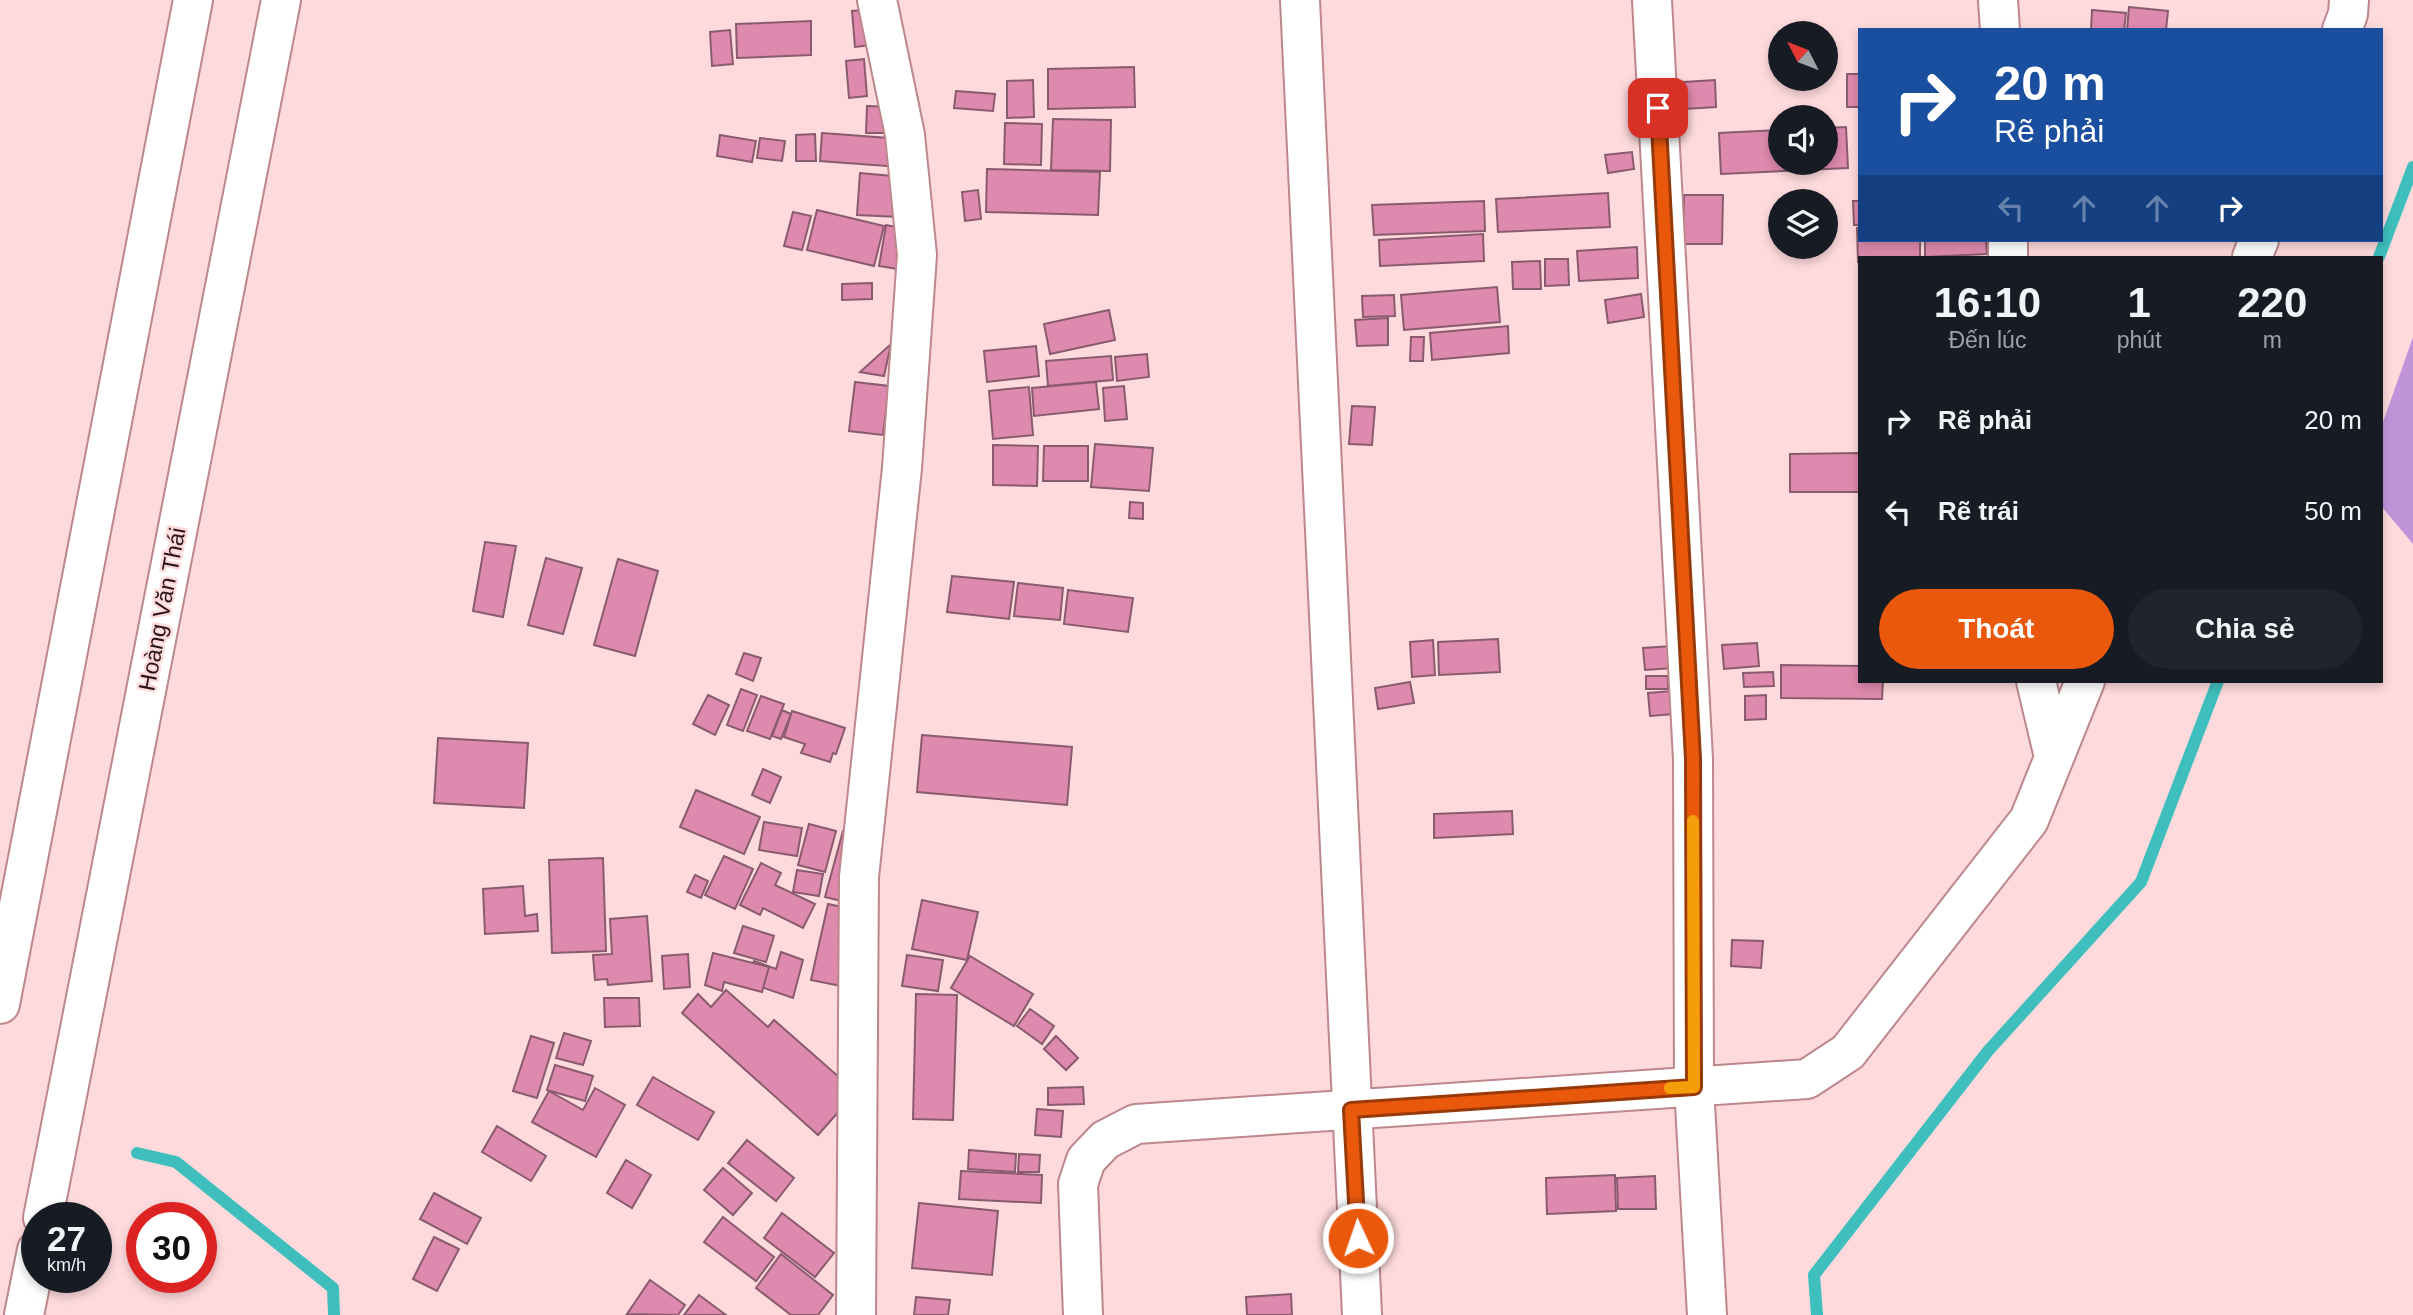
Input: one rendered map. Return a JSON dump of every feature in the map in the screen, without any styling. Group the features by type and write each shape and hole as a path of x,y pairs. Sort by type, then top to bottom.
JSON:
{"street":[{"path":"0,1004 193,0"},
{"name":"Hoàng Văn Thái","path":"46,1202 281,0"},
{"path":"856,1315 859,877 902,468 917,256 905,135 877,0"},
{"path":"1300,0 1362,1315"},
{"path":"1652,0 1693,759 1694,1087 1707,1315"},
{"path":"1998,0 2000,28"},
{"path":"2343,28 2349,0"},
{"path":"2036,683 2054,757"},
{"path":"1083,1315 1078,1184 1086,1160 1105,1140 1136,1124 1807,1079 1848,1052 2029,820 2084,683"},
{"path":"24,1315 28,1293"}],"shaded area":[{"path":"2413,337 2413,544 2383,508 2383,422"}],"building":[{"path":"2129,7 2168,11 2166,28 2127,28"},
{"path":"886,8 890,43 855,47 852,11"},
{"path":"2092,10 2126,13 2124,28 2091,28"},
{"path":"811,21 811,55 737,58 736,24"},
{"path":"730,30 733,64 712,66 710,32"},
{"path":"864,59 867,96 849,98 846,61"},
{"path":"1134,67 1135,107 1048,109 1048,69"},
{"path":"1847,74 1858,74 1858,107 1847,107"},
{"path":"1033,80 1034,117 1007,118 1007,81"},
{"path":"1715,80 1716,107 1685,109 1684,82"},
{"path":"956,91 995,94 993,111 954,108"},
{"path":"867,106 896,107 895,133 866,133"},
{"path":"1053,119 1111,120 1110,171 1051,170"},
{"path":"1005,123 1042,124 1041,165 1004,164"},
{"path":"1838,127 1846,127 1848,168 1838,168"},
{"path":"1768,131 1768,172 1721,174 1719,133"},
{"path":"822,133 902,139 900,167 820,161"},
{"path":"815,134 816,161 796,161 796,135"},
{"path":"720,135 756,141 752,162 717,156"},
{"path":"760,138 785,141 782,161 757,158"},
{"path":"1632,152 1634,169 1608,173 1605,155"},
{"path":"987,169 1100,172 1098,215 986,212"},
{"path":"860,173 903,177 900,217 857,215"},
{"path":"978,190 981,219 965,221 962,192"},
{"path":"1608,193 1610,227 1498,232 1496,199"},
{"path":"1684,195 1723,195 1722,244 1683,244"},
{"path":"1484,201 1485,231 1374,235 1372,205"},
{"path":"1853,201 1858,201 1858,225 1854,225"},
{"path":"817,210 884,226 874,266 807,250"},
{"path":"793,212 811,216 802,250 784,246"},
{"path":"886,225 929,233 922,273 879,266"},
{"path":"1857,228 1858,242 1920,242 1920,256 1858,256 1858,262"},
{"path":"1483,234 1484,261 1380,266 1379,240"},
{"path":"1925,242 1986,242 1987,254 1925,256"},
{"path":"1637,247 1638,278 1579,281 1577,251"},
{"path":"1545,259 1568,259 1569,285 1545,286"},
{"path":"1540,261 1541,289 1513,289 1512,262"},
{"path":"872,283 872,299 842,300 842,284"},
{"path":"1497,287 1500,322 1404,330 1401,295"},
{"path":"1641,294 1644,317 1608,323 1605,300"},
{"path":"1394,295 1395,316 1363,317 1362,296"},
{"path":"1109,310 1115,340 1050,354 1044,324"},
{"path":"1388,318 1388,345 1357,346 1355,320"},
{"path":"1508,326 1509,353 1432,360 1430,333"},
{"path":"1411,337 1424,337 1423,361 1410,361"},
{"path":"891,344 884,376 860,372"},
{"path":"1036,346 1039,376 987,382 984,351"},
{"path":"1147,354 1149,377 1117,381 1115,357"},
{"path":"1111,356 1113,380 1048,386 1046,361"},
{"path":"855,382 889,386 883,435 849,431"},
{"path":"1096,382 1099,409 1034,416 1032,388"},
{"path":"1124,386 1127,419 1105,421 1103,388"},
{"path":"1029,387 1033,435 993,439 989,391"},
{"path":"1352,406 1375,407 1372,445 1349,444"},
{"path":"1095,444 1153,448 1149,491 1091,487"},
{"path":"993,445 1038,446 1037,486 993,485"},
{"path":"1044,446 1088,446 1088,481 1043,481"},
{"path":"1858,453 1858,492 1790,492 1790,454"},
{"path":"1130,502 1143,503 1143,519 1129,518"},
{"path":"485,542 516,546 503,617 473,611"},
{"path":"546,558 582,568 563,634 528,625"},
{"path":"618,559 658,571 635,656 594,645"},
{"path":"952,576 1014,582 1009,619 947,612"},
{"path":"1018,583 1063,588 1060,620 1014,616"},
{"path":"1068,590 1133,598 1128,632 1064,624"},
{"path":"1498,639 1500,672 1439,675 1438,642"},
{"path":"1433,640 1435,675 1412,677 1410,642"},
{"path":"1757,643 1759,666 1724,669 1722,645"},
{"path":"1672,646 1673,668 1645,670 1643,648"},
{"path":"744,653 761,658 753,681 736,674"},
{"path":"1781,665 1858,666 1858,683 1883,683 1882,699 1781,698"},
{"path":"1773,672 1774,686 1744,687 1743,673"},
{"path":"1646,676 1668,676 1668,689 1646,689"},
{"path":"1410,682 1414,703 1378,709 1375,688"},
{"path":"741,689 757,695 743,731 727,725"},
{"path":"1672,691 1674,714 1650,716 1648,693"},
{"path":"708,695 729,705 715,735 693,724"},
{"path":"1766,695 1766,719 1745,720 1745,696"},
{"path":"761,696 784,704 770,739 747,731"},
{"path":"782,710 791,714 781,739 772,736"},
{"path":"792,711 845,728 836,754 833,753 830,762 801,753 805,744 784,737"},
{"path":"922,735 1072,747 1067,805 917,792"},
{"path":"438,738 528,743 524,808 434,803"},
{"path":"763,769 781,777 770,803 752,795"},
{"path":"696,790 760,817 744,854 680,827"},
{"path":"1512,811 1513,834 1434,838 1434,814"},
{"path":"764,822 802,828 797,856 759,850"},
{"path":"809,824 836,831 825,872 798,865"},
{"path":"843,831 871,838 854,904 825,897"},
{"path":"724,856 753,869 735,909 705,895"},
{"path":"603,858 606,951 552,953 549,860"},
{"path":"761,863 781,873 775,885 815,904 803,928 763,908 760,915 740,905"},
{"path":"797,870 823,874 819,896 793,892"},
{"path":"695,875 708,881 701,898 687,892"},
{"path":"523,886 525,916 537,914 538,931 485,934 483,889"},
{"path":"922,900 978,912 967,960 912,949"},
{"path":"828,904 862,911 846,987 811,980"},
{"path":"647,916 652,981 608,985 607,979 595,980 593,955 612,954 610,919"},
{"path":"743,926 774,936 766,962 734,953"},
{"path":"1732,940 1763,941 1761,968 1731,966"},
{"path":"781,952 803,960 793,998 747,982 754,961 776,969"},
{"path":"713,953 769,967 762,992 724,982 722,991 705,985"},
{"path":"688,954 690,987 664,989 662,956"},
{"path":"907,955 943,960 938,991 902,986"},
{"path":"970,956 1033,994 1014,1026 951,988"},
{"path":"726,990 768,1027 774,1020 856,1092 818,1135 682,1013 698,994 711,1007"},
{"path":"916,994 957,995 953,1120 913,1119"},
{"path":"604,998 639,998 640,1026 605,1027"},
{"path":"1030,1009 1054,1026 1042,1044 1017,1026"},
{"path":"564,1033 591,1041 583,1065 556,1058"},
{"path":"531,1036 554,1043 537,1098 513,1091"},
{"path":"1056,1036 1078,1058 1066,1070 1044,1049"},
{"path":"555,1065 593,1076 585,1101 547,1090"},
{"path":"653,1077 714,1112 698,1140 637,1105"},
{"path":"1083,1087 1084,1104 1048,1105 1048,1088"},
{"path":"595,1088 625,1105 596,1157 532,1122 549,1091 583,1110"},
{"path":"1037,1109 1063,1111 1061,1137 1035,1135"},
{"path":"497,1126 546,1156 531,1181 482,1152"},
{"path":"747,1140 794,1178 776,1201 728,1163"},
{"path":"969,1150 1016,1154 1015,1172 968,1169"},
{"path":"1019,1154 1040,1155 1039,1172 1018,1172"},
{"path":"626,1160 651,1175 632,1208 607,1193"},
{"path":"723,1168 752,1193 733,1215 704,1190"},
{"path":"961,1171 1042,1175 1041,1203 959,1199"},
{"path":"1615,1175 1616,1211 1547,1214 1546,1178"},
{"path":"1655,1176 1656,1209 1618,1209 1617,1178"},
{"path":"434,1193 481,1218 467,1244 420,1219"},
{"path":"919,1203 998,1211 992,1275 912,1268"},
{"path":"782,1213 834,1253 815,1277 764,1238"},
{"path":"723,1217 774,1257 756,1281 704,1242"},
{"path":"434,1237 459,1249 437,1291 413,1279"},
{"path":"781,1254 833,1295 818,1315 791,1315 756,1288"},
{"path":"650,1280 685,1305 678,1315 627,1314"},
{"path":"1291,1294 1292,1315 1247,1315 1246,1297"},
{"path":"699,1295 726,1315 684,1315"},
{"path":"916,1297 950,1300 948,1315 914,1315"}],"waterway":[{"path":"2379,256 2413,167"},
{"path":"1817,1315 1814,1275 1988,1051 2141,882 2217,683"},
{"path":"137,1153 176,1162 333,1288 334,1315"}],"slow traffic":[{"path":"1670,1088 1694,1087 1693,821"}],"route":[{"path":"1358,1238 1351,1110 1694,1087 1693,759 1658,108"}]}
